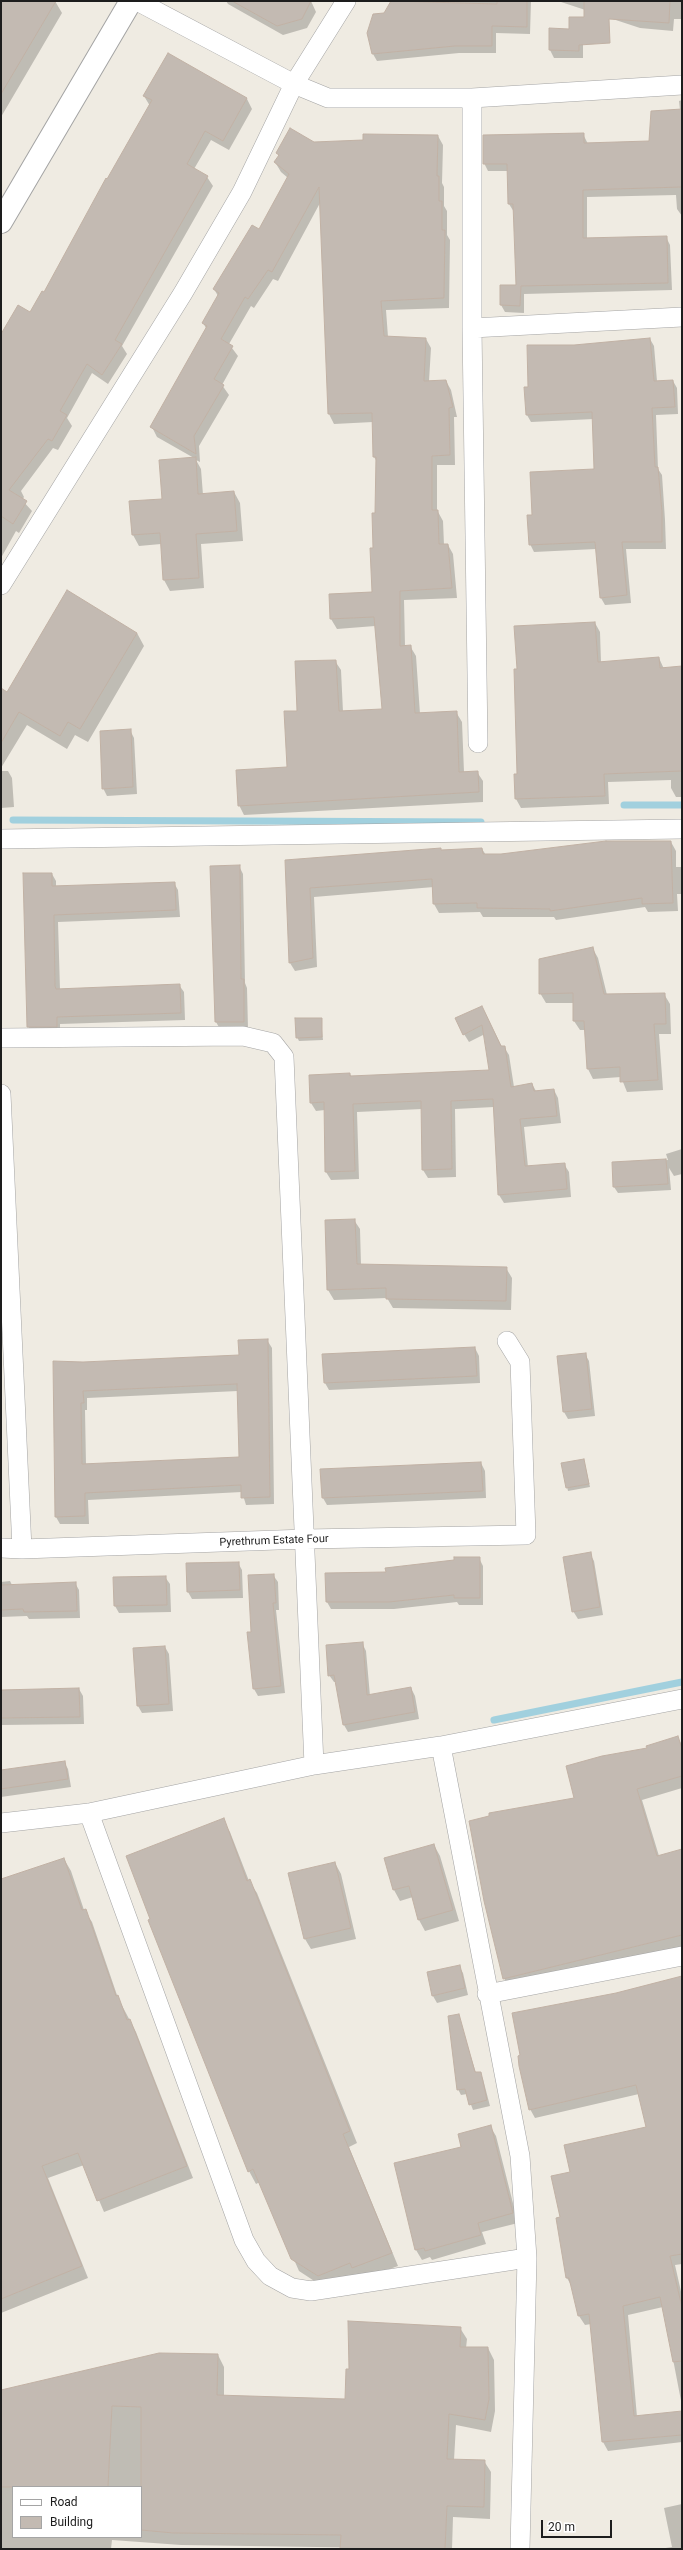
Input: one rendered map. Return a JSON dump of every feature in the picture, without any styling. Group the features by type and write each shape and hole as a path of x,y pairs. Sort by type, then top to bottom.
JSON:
{"street":[{"path":"1,222 131,1"},
{"path":"137,1 294,84 328,98 472,98 682,85"},
{"path":"1,585 178,300 242,192 294,84 346,1"},
{"path":"472,98 472,328 478,743"},
{"path":"472,328 682,317"},
{"path":"1,839 682,829"},
{"path":"1,1038 243,1036 273,1043 284,1057 306,1539 314,1765"},
{"path":"1,1094 22,1549"},
{"name":"Pyrethrum Estate Four","path":"1,1548 22,1549 306,1539 526,1535 520,1362 507,1341"},
{"path":"1,1823 89,1813 314,1765 441,1746 682,1699"},
{"path":"441,1746 487,1994 520,2156 527,2258 520,2549"},
{"path":"89,1813 244,2240 256,2261 270,2276 292,2288 311,2291 527,2258"},
{"path":"487,1994 682,1956"}],"building":[{"path":"1,1 56,1 1,94"},
{"path":"232,1 311,1 302,19 277,26"},
{"path":"391,1 497,4 497,1 527,1 527,27 492,26 492,46 455,46 372,54 367,33 373,14 384,13"},
{"path":"584,1 670,1 669,23 609,19 610,43 579,45 579,51 549,50 549,28 569,29 569,17 584,17"},
{"path":"168,53 247,98 223,141 205,131 187,164 208,176 115,340 122,344 102,375 87,364 60,411 67,415 52,441 48,439 9,490 27,501 13,524 1,516 1,334 18,305 30,312 42,291 44,292 106,178 107,179 152,100 143,96"},
{"path":"682,109 682,187 583,190 583,238 667,236 668,283 521,286 520,306 500,305 500,285 516,285 513,204 508,204 507,164 483,164 483,135 584,133 584,143 649,141 651,111"},
{"path":"290,128 314,142 363,140 363,134 438,135 437,176 439,176 439,201 442,201 442,230 445,230 444,298 381,301 384,336 426,338 424,381 446,380 453,407 449,408 450,455 432,456 432,510 438,510 439,544 448,544 452,588 400,591 400,646 411,645 415,713 457,711 459,772 478,771 479,792 238,806 236,770 287,767 284,711 297,711 295,661 336,660 339,711 382,709 374,617 330,619 329,594 372,592 370,548 373,548 372,513 375,513 376,457 373,457 372,413 328,414 319,187 272,272 268,270 248,299 245,297 221,339 233,346 214,379 224,385 194,436 196,454 150,427 207,326 202,323 219,293 213,289 252,225 259,229 289,174 274,162 279,155 276,153"},
{"path":"650,338 654,381 673,380 675,407 652,408 655,467 658,467 662,512 662,542 622,542 627,595 600,598 595,542 529,545 527,515 532,515 530,472 594,469 592,412 526,415 524,387 528,387 527,345 574,345"},
{"path":"196,457 198,494 234,491 237,531 196,534 199,578 163,580 160,533 132,535 129,501 162,499 159,460"},
{"path":"67,590 137,633 80,729 68,722 60,736 19,712 1,743 1,688 7,692"},
{"path":"595,622 598,662 659,657 660,668 682,666 682,771 604,774 605,796 515,799 514,774 517,774 514,669 517,669 514,626"},
{"path":"131,729 133,787 102,789 100,731"},
{"path":"606,841 671,841 673,903 642,904 642,898 550,911 550,909 477,908 477,903 433,904 432,879 310,888 313,958 289,963 285,860 441,848 441,850 482,848 483,854 501,854"},
{"path":"240,865 241,979 244,979 244,1022 215,1022 210,866"},
{"path":"23,873 52,873 52,886 175,882 176,910 54,915 55,986 56,989 180,984 181,1013 57,1017 57,1027 27,1027"},
{"path":"593,947 604,994 665,993 666,1024 654,1024 658,1080 620,1082 620,1067 587,1069 584,1021 573,1021 573,993 539,994 539,959"},
{"path":"482,1006 501,1046 505,1046 511,1087 532,1083 534,1091 554,1089 557,1116 520,1119 525,1166 565,1163 567,1189 498,1195 493,1099 451,1101 452,1169 422,1170 421,1101 353,1104 355,1171 325,1172 324,1102 310,1103 309,1075 350,1073 350,1076 489,1070 482,1025 463,1035 455,1018"},
{"path":"295,1018 322,1018 322,1037 296,1038"},
{"path":"666,1159 668,1184 613,1187 612,1162"},
{"path":"355,1219 357,1264 507,1267 506,1301 386,1299 386,1288 327,1290 325,1220"},
{"path":"268,1339 270,1497 241,1498 241,1485 85,1493 85,1516 55,1517 53,1361 83,1362 239,1355 238,1340","holes":["237,1384 239,1457 82,1464 81,1403 84,1403 83,1391"]},
{"path":"475,1347 477,1376 324,1383 322,1354"},
{"path":"586,1353 592,1409 563,1412 557,1356"},
{"path":"584,1459 589,1484 566,1488 561,1463"},
{"path":"481,1462 483,1491 322,1498 320,1469"},
{"path":"591,1552 600,1607 572,1612 563,1557"},
{"path":"454,1557 480,1557 480,1598 454,1598 454,1595 389,1602 326,1602 325,1573 386,1572 385,1568 454,1560"},
{"path":"239,1562 240,1590 187,1592 186,1563"},
{"path":"274,1574 276,1603 273,1603 281,1686 253,1689 247,1632 251,1632 248,1575"},
{"path":"166,1576 167,1605 114,1606 113,1577"},
{"path":"76,1582 77,1611 24,1612 23,1609 1,1610 1,1585"},
{"path":"363,1642 367,1695 411,1687 415,1712 343,1725 334,1675 328,1676 326,1645"},
{"path":"165,1646 169,1704 137,1706 133,1648"},
{"path":"79,1688 80,1717 1,1718 1,1690"},
{"path":"678,1736 682,1749 682,1776 637,1789 657,1856 682,1849 682,1935 503,1979 484,1901 469,1821 489,1816 489,1813 574,1798 566,1766 602,1756 647,1748 646,1746"},
{"path":"65,1761 68,1779 1,1789 1,1770"},
{"path":"224,1818 247,1881 250,1879 350,2131 343,2134 392,2253 352,2268 350,2263 318,2276 291,2259 253,2169 248,2172 148,1920 150,1919 126,1856"},
{"path":"434,1844 453,1910 418,1920 409,1886 393,1890 384,1858"},
{"path":"64,1858 82,1910 86,1909 116,1996 118,1995 127,2020 130,2019 187,2166 97,2201 78,2153 42,2166 82,2266 1,2299 1,1879"},
{"path":"335,1862 351,1928 304,1939 288,1873"},
{"path":"460,1965 465,1988 432,1996 427,1972"},
{"path":"682,1976 682,2254 670,2256 682,2307 682,2361 673,2362 660,2297 623,2306 634,2416 682,2411 682,2435 602,2442 589,2314 578,2316 569,2278 566,2278 556,2218 560,2217 551,2176 570,2172 564,2145 646,2127 636,2085 529,2110 519,2066 518,2056 520,2055 512,2013 616,1993"},
{"path":"459,2014 475,2072 481,2072 487,2100 469,2105 465,2089 457,2090 448,2016"},
{"path":"491,2125 513,2213 478,2223 481,2235 425,2251 424,2248 415,2250 394,2163 461,2147 458,2134"},
{"path":"348,2321 461,2327 460,2347 488,2347 489,2399 485,2420 449,2414 447,2459 485,2460 484,2507 447,2506 445,2549 340,2549 341,2535 173,2533 142,2530 141,2407 112,2406 108,2486 1,2487 1,2390 159,2353 218,2354 217,2395 345,2399 346,2369 349,2369"}],"waterway":[{"path":"624,805 682,805"},
{"path":"13,820 481,822"},
{"path":"494,1720 682,1682"}]}
